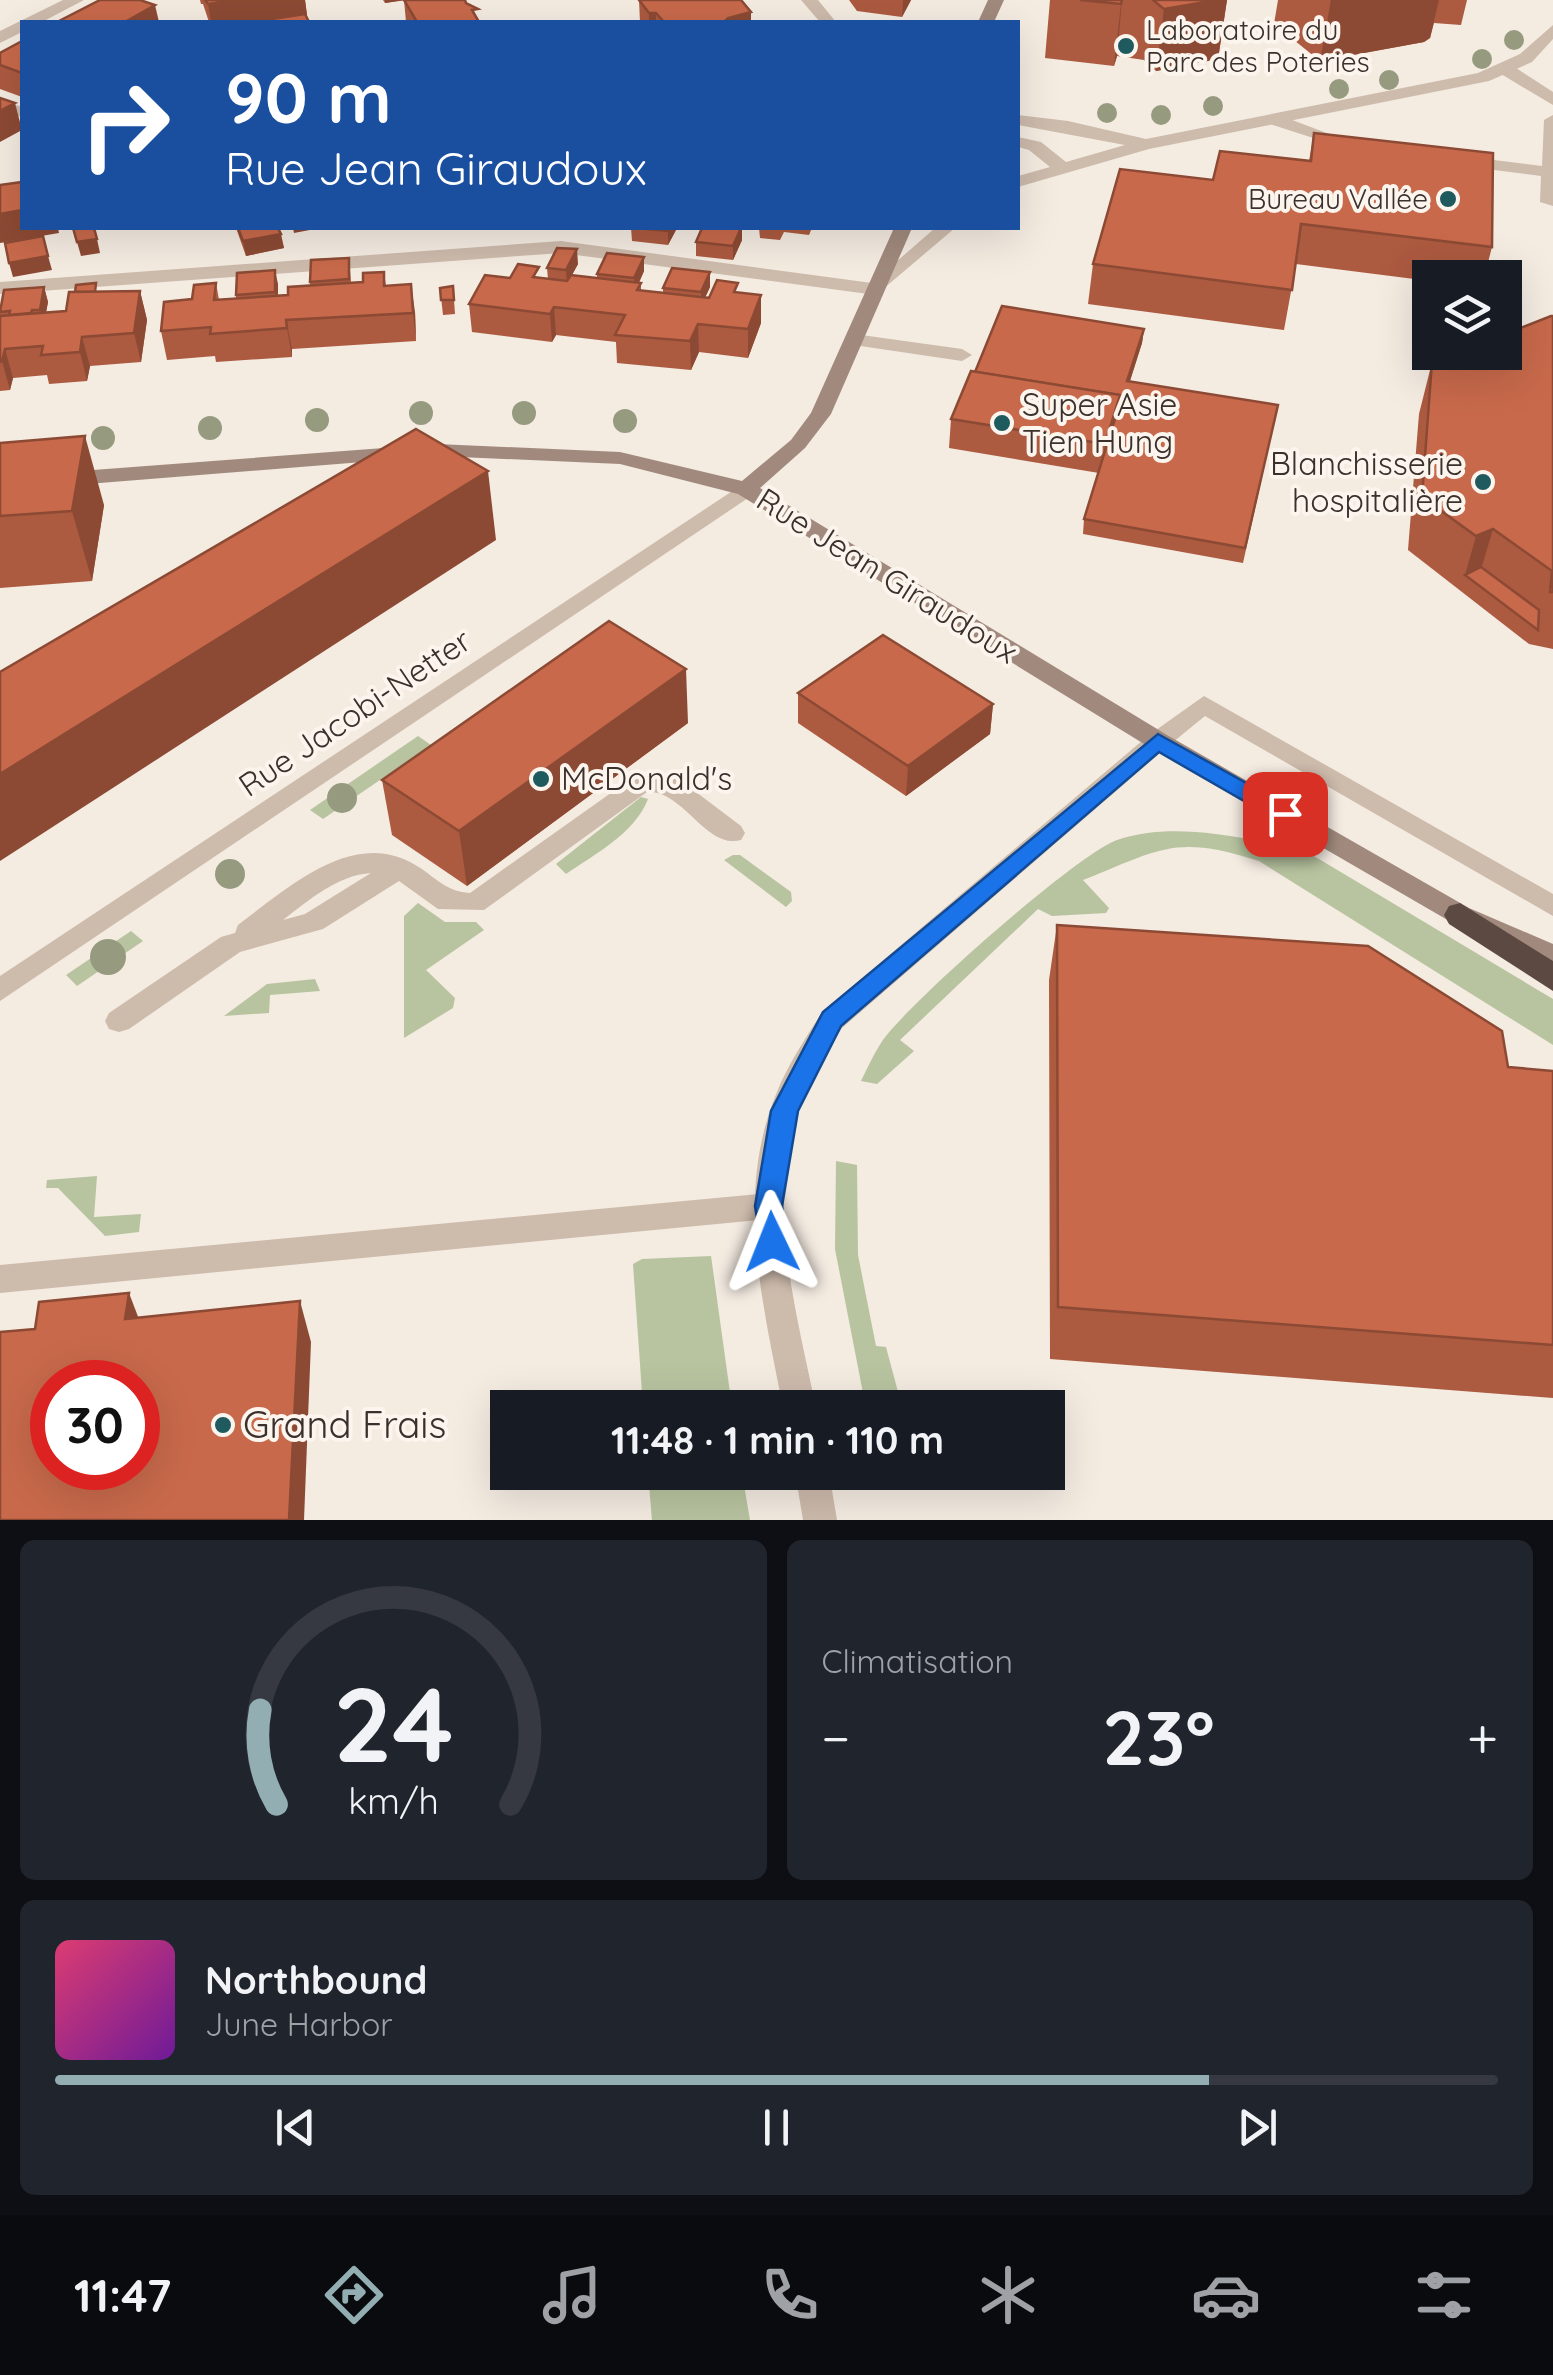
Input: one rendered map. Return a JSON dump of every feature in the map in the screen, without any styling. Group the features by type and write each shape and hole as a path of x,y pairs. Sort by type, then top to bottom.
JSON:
{"highway":[{"path":"1460,915 1553,978"}],"street":[{"path":"34,20 76,0"},
{"path":"810,0 826,20"},
{"path":"1020,181 1061,166 1146,144 1507,70 1549,38 1553,30"},
{"path":"1507,70 1553,100"},
{"path":"1273,119 1359,148"},
{"path":"1020,120 1068,126 1146,144"},
{"path":"1549,202 1553,120"},
{"path":"1020,142 1035,146 1061,166"},
{"path":"1436,158 1550,172"},
{"path":"746,489 798,444 821,414 901,230"},
{"path":"0,288 562,247 876,289 944,230"},
{"path":"854,340 962,355"},
{"name":"Rue Jean Giraudoux","path":"0,484 437,450 620,458 746,489 1158,742 1460,915 1553,955"},
{"name":"Rue Jacobi-Netter","path":"0,990 746,489"},
{"path":"797,1390 776,1277 768,1206 788,1096 832,1020 1204,704 1553,906"},
{"path":"119,1021 327,876 378,862 400,868 447,902 475,902 631,788 652,782 671,786 732,833"},
{"path":"0,1279 768,1206"},
{"path":"815,1490 820,1520"}],"green space":[{"path":"418,736 431,745 323,819 310,810"},
{"path":"641,797 648,799 642,811 613,842 566,874 556,864"},
{"path":"1267,828 1553,999 1553,1045 1259,861 1187,847 1151,853 1083,880 1109,908 1106,913 1052,916 1038,909 900,1040 914,1051 877,1084 861,1081 883,1040 925,995 995,931 1096,851 1134,835 1168,831 1254,840"},
{"path":"740,855 791,892 792,901 786,907 724,860"},
{"path":"418,903 445,922 476,922 484,930 426,970 455,998 453,1008 404,1038 404,916"},
{"path":"131,931 143,941 77,986 66,975"},
{"path":"315,979 320,991 270,995 269,1013 224,1016 267,984"},
{"path":"836,1161 857,1165 858,1255 876,1346 886,1347 898,1390 862,1390 835,1249"},
{"path":"97,1176 94,1217 141,1214 139,1232 105,1236 58,1188 46,1188 47,1180"},
{"path":"711,1256 730,1390 642,1390 633,1264 642,1259"},
{"path":"649,1490 745,1490 750,1520 652,1520"}],"building":[{"path":"100,0 140,0 155,5 129,20 61,20"},
{"path":"404,0 465,0 478,9 472,10 478,20 416,20"},
{"path":"639,0 741,0 751,12 726,20 662,20 656,13 649,13"},
{"path":"1080,0 1122,0 1121,4"},
{"path":"1153,0 1217,0 1164,9"},
{"path":"305,14 308,20 266,20"},
{"path":"20,42 20,72 0,65 0,53"},
{"path":"0,98 15,103 0,111"},
{"path":"1314,133 1493,153 1492,247 1301,224 1292,290 1093,264 1120,169 1213,180 1220,151 1311,161"},
{"path":"20,182 20,210 0,214 0,185"},
{"path":"74,230 95,230 97,239 77,242"},
{"path":"239,230 279,230 281,234 243,241"},
{"path":"701,230 740,230 733,246 696,242"},
{"path":"43,236 48,256 9,263 5,243"},
{"path":"557,248 577,249 566,270 547,268"},
{"path":"607,253 644,257 634,278 597,274"},
{"path":"349,258 349,279 310,282 311,260"},
{"path":"518,264 539,267 533,277 567,281 571,275 641,283 637,290 709,298 717,280 738,283 734,292 761,295 748,329 698,324 690,341 615,335 625,315 554,307 550,314 469,304 485,275 510,278"},
{"path":"672,268 710,272 701,292 663,288"},
{"path":"275,270 275,292 236,295 237,273"},
{"path":"384,272 384,286 411,284 413,313 286,320 287,328 210,334 211,327 161,331 164,302 192,299 194,285 216,283 214,300 288,295 288,287 363,282 363,273"},
{"path":"96,283 95,292 75,292 76,285"},
{"path":"453,286 454,300 441,300 440,288"},
{"path":"44,287 40,310 9,315 10,311 0,312 4,290"},
{"path":"140,291 134,333 82,337 80,352 41,355 43,346 5,349 0,362 0,316 66,311 69,292"},
{"path":"1002,306 1144,329 1127,381 1278,405 1245,548 1084,519 1120,395 975,372"},
{"name":"Blanchisserie hospitalière","path":"1553,316 1553,592 1552,571 1493,529 1476,536 1422,497 1431,370 1522,370 1522,328"},
{"path":"971,371 1120,395 1105,444 951,419"},
{"path":"416,429 488,471 0,774 0,672"},
{"path":"85,436 72,511 0,516 0,443"},
{"path":"1481,567 1539,610 1538,630 1465,575"},
{"path":"609,621 686,669 459,831 382,780"},
{"path":"883,635 993,704 908,766 798,693"},
{"path":"1057,925 1368,946 1502,1031 1508,1067 1553,1071 1553,1345 1058,1307"},
{"name":"Grand Frais","path":"129,1293 125,1319 300,1301 289,1520 0,1520 0,1332 35,1329 39,1302"}],"place":[{"name":"Laboratoire du Parc des Poteries","path":"1126,46"},
{"name":"Bureau Vallée","path":"1448,199"},
{"name":"Super Asie Tien Hung","path":"1002,423"},
{"name":"Blanchisserie hospitalière","path":"1483,482"},
{"name":"McDonald's","path":"541,779"},
{"name":"Grand Frais","path":"223,1425"}],"route":[{"path":"772,1242 768,1206 788,1096 832,1020 1158,742 1285,814"}]}
